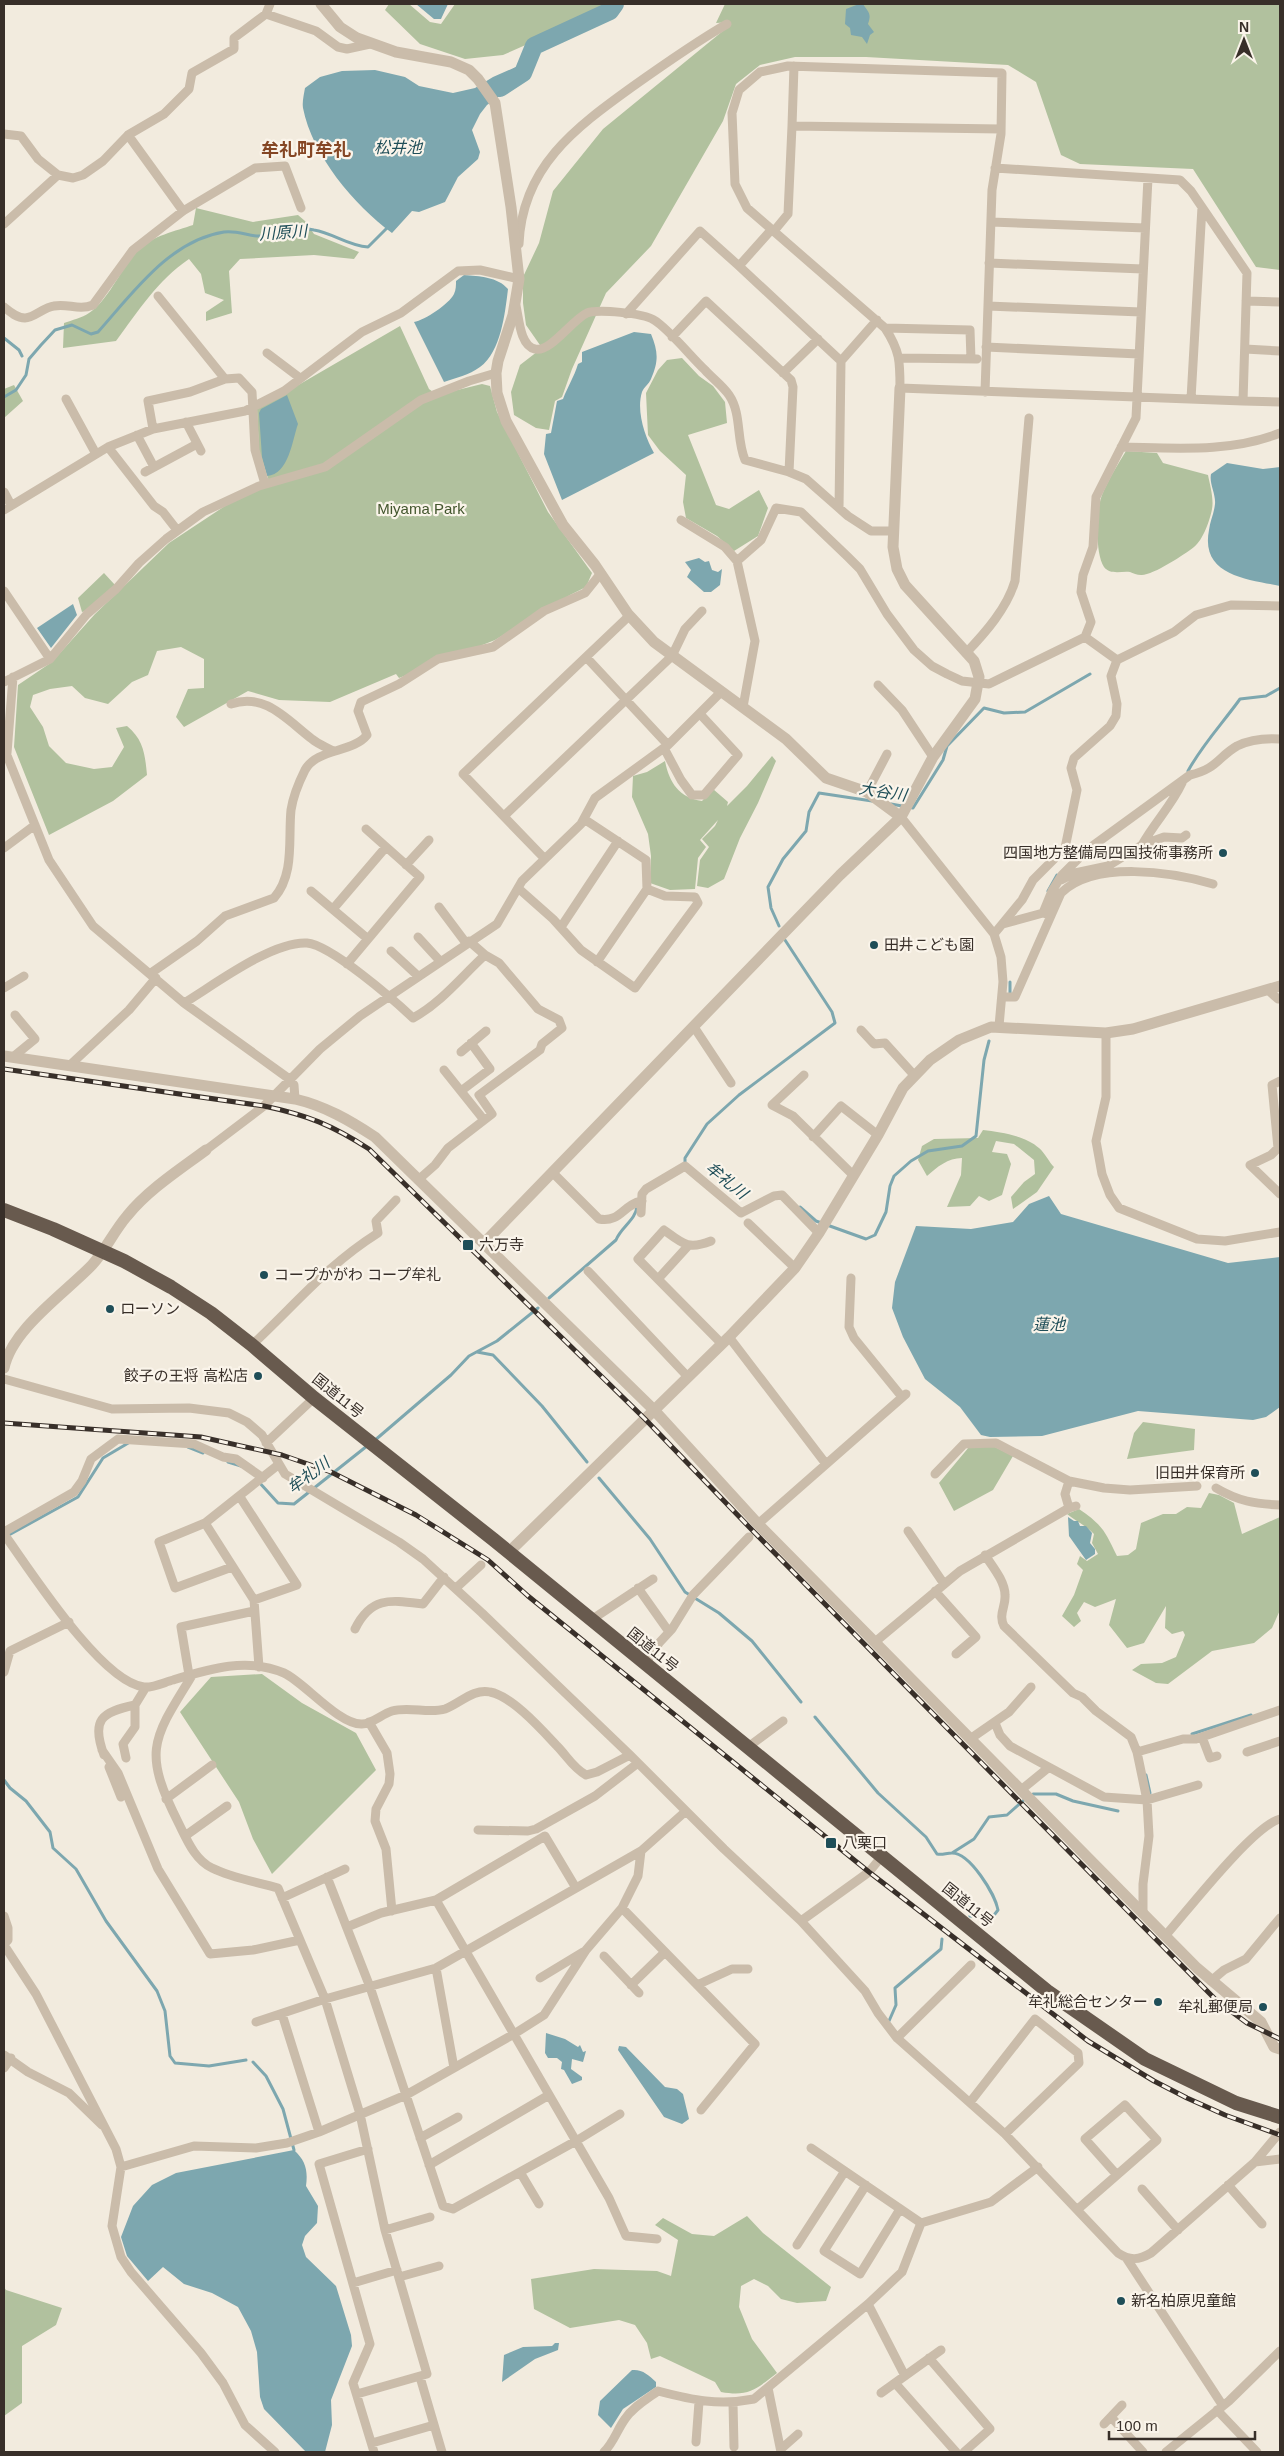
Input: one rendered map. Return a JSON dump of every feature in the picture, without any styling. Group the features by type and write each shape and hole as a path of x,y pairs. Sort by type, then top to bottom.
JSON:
{"highway":[{"name":"国道11号","path":"4,1210 103,1250 171,1287 211,1313 314,1398 509,1552 1047,1991 1137,2054 1204,2089 1280,2117"}],"street":[{"path":"4,134 21,136 38,159 58,175 73,178 83,175 103,161 128,135 164,114 189,89 192,73 234,48 234,38 266,14 270,4"},
{"path":"321,4 340,27 370,44 396,52 452,62 469,70 478,79 495,103 503,148 518,264"},
{"path":"266,14 316,31 338,47 347,49 370,44"},
{"path":"727,24 686,48 594,114 556,149 537,176 526,200 521,217 515,304 496,373 500,407 553,510 601,573 629,616 654,642 798,748 826,778 869,794 901,817 994,934 1001,957 1002,997 999,1026"},
{"path":"739,266 788,214 794,66"},
{"path":"484,1244 840,875 901,817 933,757 975,699 979,684 980,677 974,661 906,584 897,569 893,547 900,358 896,345 885,328 877,320 747,208 735,184 732,112 738,90 760,72 794,66 1002,73 1001,129 995,168 991,222 985,392"},
{"path":"792,126 1001,129"},
{"path":"128,135 183,211"},
{"path":"4,307 18,317 28,318 51,306 62,305 84,308 93,305 133,250 183,211 255,168 285,166 301,208"},
{"path":"995,168 1180,180 1191,191 1247,273 1243,401"},
{"path":"4,224 58,175"},
{"path":"736,561 761,540 776,508 801,512 860,569 887,614 914,650 932,666 947,674 979,684 989,684 1086,636 1091,622 1081,592 1083,576 1093,547 1096,497 1136,418 1148,178"},
{"path":"1192,399 1202,207"},
{"path":"991,222 1145,228"},
{"path":"626,314 700,231 841,361"},
{"path":"989,263 1143,269"},
{"path":"4,492 8,508 108,447 153,429 219,417 253,407 284,391 362,332 401,312 458,271 480,270 518,279"},
{"path":"158,296 225,379"},
{"path":"672,337 706,301 791,380 793,388 789,472"},
{"path":"1246,301 1280,302"},
{"path":"515,304 524,340 528,346 535,349 543,349 575,321 588,313 633,313 654,320 729,395 736,412 740,449 745,460 756,465 789,472 806,480 839,508 871,531 894,532"},
{"path":"988,306 1141,312"},
{"path":"839,508 841,361 877,320"},
{"path":"885,328 970,330 972,359"},
{"path":"783,373 818,339"},
{"path":"986,347 1139,354"},
{"path":"1245,349 1280,351"},
{"path":"267,353 300,378"},
{"path":"900,358 986,360"},
{"path":"4,682 50,659 86,614 116,589 139,563 177,530 221,502 265,484 326,467 421,400 469,380 496,373"},
{"path":"153,429 148,401 190,392 225,379 239,378 252,392 255,450 265,484"},
{"path":"900,388 1280,402"},
{"path":"66,400 96,454"},
{"path":"966,653 1002,609 1010,596 1016,580 1029,418"},
{"path":"145,472 199,448 186,422"},
{"path":"1122,447 1195,449 1232,446 1265,439 1280,433"},
{"path":"138,435 154,467"},
{"path":"108,447 154,506 163,512 177,530"},
{"path":"681,520 705,532 726,547 736,561 755,641 743,707"},
{"path":"70,1066 129,1010 153,976 225,916 274,898 278,893 288,865 294,796 306,768 333,751 362,741 367,734 358,711 361,702 399,684 438,659 493,647 544,611 585,594 601,573"},
{"path":"4,591 50,659"},
{"path":"994,934 1022,900 1033,880 1064,848 1077,790 1071,768 1072,763 1074,758 1110,726 1116,716 1117,704 1111,676 1117,660 1174,632 1196,614 1231,606 1280,606"},
{"path":"504,816 672,656 686,629 702,611"},
{"path":"544,858 464,774 629,616"},
{"path":"1086,636 1117,660"},
{"path":"586,657 666,747 681,780 692,795 704,795 738,755 700,714"},
{"path":"14,677 5,751 49,860 93,926 114,946 184,1003 290,1080 294,1085 295,1098"},
{"path":"878,685 902,710 933,757"},
{"path":"4,1368 5,1360 16,1340 93,1264 132,1210 264,1106 320,1049 360,1016 497,924 522,881 584,819 595,798 666,747 721,692"},
{"path":"230,704 241,700 270,705 312,740 333,751"},
{"path":"1002,997 1015,997 1058,882 1087,850 1183,781 1216,765 1237,746 1261,738 1280,739"},
{"path":"869,794 887,754"},
{"path":"1142,845 1176,796 1183,781"},
{"path":"584,819 646,860 647,889 598,962"},
{"path":"4,848 35,825"},
{"path":"347,964 420,877 366,829"},
{"path":"1058,882 1075,873 1108,866 1142,845 1164,837 1182,838 1186,835"},
{"path":"406,864 428,840"},
{"path":"561,927 618,841"},
{"path":"333,909 386,847"},
{"path":"1003,924 1047,914 1061,893 1071,883 1094,876 1149,870 1181,875 1213,884"},
{"path":"518,888 561,927 581,950 635,988 698,903 695,897 665,896 647,889"},
{"path":"311,891 368,938"},
{"path":"418,1180 435,1165 448,1148 492,1114 479,1095 540,1050 542,1044 562,1028 559,1020 538,1009 499,963 468,942 439,908"},
{"path":"418,937 440,961"},
{"path":"184,1003 282,946 308,943 347,964 389,995 413,1018 427,1011 453,989 485,955"},
{"path":"391,951 418,976"},
{"path":"4,988 24,976"},
{"path":"509,1552 726,1341 795,1268 819,1233 852,1174 878,1136 903,1088 930,1060 959,1040 980,1031 999,1026 1106,1033 1151,1025 1280,986"},
{"path":"1268,990 1278,999 1280,998"},
{"path":"8,1057 36,1039 15,1015"},
{"path":"694,1027 731,1082"},
{"path":"861,1030 874,1044 885,1043 914,1075"},
{"path":"461,1052 486,1031"},
{"path":"1106,1033 1106,1097 1096,1142 1102,1174 1110,1195 1119,1208 1197,1239 1225,1241 1279,1231"},
{"path":"461,1091 490,1069 471,1044"},
{"path":"8,1057 295,1098 328,1109 348,1119 375,1137 654,1410 758,1524 1211,1981 1261,2022 1274,2047 1280,2049"},
{"path":"444,1070 484,1120"},
{"path":"804,1075 772,1105 793,1116 852,1174"},
{"path":"1280,1082 1272,1085 1278,1148 1271,1155 1250,1165 1280,1194"},
{"path":"813,1137 841,1106 878,1136"},
{"path":"641,1213 642,1194 646,1189 685,1166 742,1213 774,1196 782,1195 819,1233"},
{"path":"553,1172 599,1219 608,1221 615,1218 635,1202 642,1201"},
{"path":"252,1345 314,1282 347,1253 378,1233 376,1221 396,1200"},
{"path":"748,1223 795,1268"},
{"path":"711,1241 700,1245 688,1246 664,1230 638,1259 726,1341 826,1464"},
{"path":"658,1279 688,1246"},
{"path":"588,1270 688,1377"},
{"path":"758,1524 904,1396 854,1338 849,1327 851,1278"},
{"path":"4,1379 112,1409 189,1408 229,1412 247,1422 262,1435 284,1474 399,1542 444,1577 801,1921 865,1991 878,2014 897,2038 1005,2134 1118,2253 1127,2259 1220,2408 1257,2452"},
{"path":"266,1443 314,1398"},
{"path":"260,1480 236,1460 223,1457 194,1444 118,1439 91,1459 82,1481 74,1492 4,1533 69,1622 109,1669 129,1683 146,1687 191,1674 244,1664 284,1673 337,1713 358,1725 369,1722 393,1710 444,1710 478,1692 489,1691 501,1695 519,1709 558,1746 578,1771 586,1775 597,1772 630,1755"},
{"path":"936,1474 964,1444 996,1443 1069,1481 1104,1488 1130,1490 1197,1486"},
{"path":"232,1566 175,1588 158,1542 205,1523 278,1465"},
{"path":"875,1642 944,1584 985,1555 1072,1507 1065,1494 1069,1481"},
{"path":"1216,1488 1233,1498 1250,1503 1280,1505"},
{"path":"240,1497 297,1586 254,1600"},
{"path":"205,1523 254,1600 259,1667"},
{"path":"908,1531 944,1584"},
{"path":"645,1664 659,1643 672,1629 691,1598 749,1537"},
{"path":"985,1555 1001,1580 1006,1593 1000,1618 1004,1626 1073,1693 1082,1697 1096,1711 1131,1737 1137,1752 1147,1800 1149,1836 1143,1884 1143,1913"},
{"path":"456,1588 481,1565"},
{"path":"354,1629 361,1615 370,1607 381,1603 395,1601 423,1604 444,1577"},
{"path":"591,1620 652,1579"},
{"path":"638,1588 667,1629"},
{"path":"935,1592 976,1637 956,1654"},
{"path":"254,1611 181,1627 191,1674 166,1718 157,1739 155,1759 162,1791 192,1851 212,1868 278,1888 325,1999 360,2114 385,2230 427,2374 357,2394"},
{"path":"4,1672 10,1651 69,1622"},
{"path":"126,1758 123,1744 135,1727 135,1705 146,1687"},
{"path":"970,1738 995,1724 1032,1687"},
{"path":"120,1797 102,1750 97,1733 98,1724 105,1714 135,1705"},
{"path":"1137,1752 1183,1739 1202,1737 1280,1710"},
{"path":"748,1747 783,1720"},
{"path":"369,1722 387,1753 390,1774 389,1784 376,1809 375,1821 386,1849 392,1911"},
{"path":"995,1724 1000,1735 1010,1746 1104,1797 1147,1800 1198,1785"},
{"path":"1202,1737 1210,1758 1217,1756"},
{"path":"1247,1752 1280,1741"},
{"path":"102,1750 118,1774 158,1869 210,1954 253,1950 300,1940"},
{"path":"478,1830 528,1831 536,1829 596,1796 638,1763"},
{"path":"166,1799 212,1765"},
{"path":"1021,1790 1048,1768"},
{"path":"185,1836 227,1806"},
{"path":"256,2022 325,1999 436,1968 641,1851 686,1811"},
{"path":"1166,1935 1254,1835 1272,1821 1280,1819"},
{"path":"347,1927 392,1911 436,1900 545,1836 576,1888"},
{"path":"122,2167 194,2146 256,2148 287,2143 320,2132 406,2095 514,2034 544,2015 586,1950 622,1908 638,1876 641,1851"},
{"path":"801,1921 865,1874 882,1856"},
{"path":"282,1898 345,1869"},
{"path":"327,1877 370,1987 443,2206 453,2209 576,2141 620,2114"},
{"path":"436,1900 576,2141 608,2198 626,2236 657,2239"},
{"path":"622,1908 755,2044 701,2110"},
{"path":"4,1916 8,1928 8,1940 4,1945 36,1994 116,2148 122,2167 112,2226 121,2256 131,2272 201,2353 223,2382 245,2425 275,2452"},
{"path":"1211,1981 1224,1970 1246,1959 1280,1918"},
{"path":"540,1978 586,1950"},
{"path":"631,1985 664,1952"},
{"path":"604,1956 639,1993"},
{"path":"897,2038 972,1965"},
{"path":"436,1968 454,2068"},
{"path":"697,1985 732,1969 748,1969"},
{"path":"282,2014 320,2132"},
{"path":"970,2101 1035,2019 1078,2052 1079,2063 1005,2134"},
{"path":"4,2068 7,2057 28,2072 69,2093 105,2126"},
{"path":"429,2165 549,2095"},
{"path":"1078,2209 1117,2175 1157,2140 1125,2105 1086,2139 1117,2175"},
{"path":"420,2138 458,2117"},
{"path":"1127,2259 1141,2259 1151,2253 1255,2162 1280,2132"},
{"path":"811,2148 921,2223"},
{"path":"368,2149 318,2164 370,2344 353,2383 373,2448 434,2425"},
{"path":"1255,2162 1280,2159"},
{"path":"921,2223 992,2202 1038,2167"},
{"path":"797,2245 846,2171"},
{"path":"520,2172 538,2204"},
{"path":"866,2185 824,2251 860,2274 900,2209"},
{"path":"1228,2186 1262,2224"},
{"path":"1142,2188 1178,2230"},
{"path":"385,2230 430,2217"},
{"path":"604,2452 613,2443 625,2419 636,2407 658,2391 699,2402 733,2403 754,2399 868,2304 902,2272 921,2223"},
{"path":"353,2283 439,2266"},
{"path":"868,2304 905,2376"},
{"path":"881,2393 941,2350"},
{"path":"1166,2452 1220,2408 1280,2351"},
{"path":"929,2358 990,2429 964,2452"},
{"path":"420,2376 442,2452"},
{"path":"895,2383 956,2452"},
{"path":"768,2388 781,2451"},
{"path":"696,2442 699,2402"},
{"path":"733,2403 734,2447"},
{"path":"1104,2424 1122,2405"},
{"path":"1111,2417 1143,2452"},
{"path":"781,2451 798,2434"}],"green space":[{"path":"389,4 409,4 430,22 441,24 455,4 609,4 605,10 503,55 465,59 420,44 385,10"},
{"path":"725,4 1280,4 1280,270 1256,267 1193,169 1080,164 1061,155 1036,82 1008,65 866,57 795,57 760,65 736,84 723,121 651,246 606,293 572,369 562,397 555,401 549,430 536,428 514,415 511,392 520,365 542,348 526,325 523,303 523,277 539,243 553,191 603,129 729,26 731,22 716,23"},
{"path":"196,208 253,222 298,215 314,234 359,252 354,259 314,255 240,259 229,271 232,313 206,321 206,312 224,300 205,293 201,274 189,259 158,286 116,341 63,348 64,323 89,313 96,307 144,244 164,234 193,225"},
{"name":"Miyama Park","path":"400,326 429,389 437,395 482,384 490,386 497,412 548,512 592,573 586,587 495,640 399,678 396,674 330,702 279,700 248,691 184,727 176,717 188,689 204,688 204,659 181,647 157,651 148,675 132,682 108,704 85,698 72,686 50,689 33,695 30,707 43,727 49,746 66,763 94,769 112,767 124,747 116,728 127,726 133,731 143,748 147,775 113,801 49,835 14,747 18,685 52,662 95,614 169,543 231,502 270,484 259,451 257,409"},
{"path":"682,358 699,376 713,386 725,402 727,423 688,435 716,505 729,509 759,490 768,508 758,536 734,551 717,536 686,518 683,502 686,475 660,451 648,435 646,393 658,370 667,360"},
{"path":"14,385 23,401 4,418 4,389"},
{"path":"1126,451 1157,453 1163,463 1208,475 1212,492 1211,514 1206,530 1197,544 1168,564 1153,572 1140,575 1130,572 1109,571 1104,567 1099,552 1097,532 1100,502 1107,484"},
{"path":"104,573 115,585 89,610 82,612 78,598"},
{"path":"772,756 776,761 740,838 724,879 708,888 697,886 700,860 709,847 702,839 715,826 718,820 700,840 706,847 698,858 695,889 670,890 650,883 651,856 648,834 632,797 633,776 647,772 665,761 672,782 681,793 702,801 713,789 728,802 727,806"},
{"path":"983,1130 1005,1133 1027,1140 1041,1150 1054,1167 1037,1192 1013,1209 1011,1197 1024,1182 1035,1174 1034,1160 1014,1144 996,1141 992,1152 1007,1154 1011,1164 1002,1195 989,1201 979,1196 970,1206 947,1207 961,1175 962,1158 947,1161 927,1176 918,1160 922,1146 934,1139 978,1138"},
{"path":"1143,1422 1195,1429 1194,1450 1127,1459 1134,1433"},
{"path":"993,1446 1013,1456 993,1490 954,1511 939,1483 969,1447"},
{"path":"1209,1493 1219,1495 1234,1503 1242,1534 1280,1517 1280,1610 1272,1628 1254,1643 1212,1651 1168,1684 1156,1683 1132,1670 1141,1664 1162,1663 1176,1657 1185,1635 1183,1631 1172,1634 1165,1628 1166,1606 1144,1643 1127,1648 1109,1625 1116,1599 1095,1607 1084,1602 1077,1613 1081,1621 1074,1627 1062,1616 1074,1595 1083,1570 1077,1564 1080,1556 1087,1561 1098,1554 1092,1543 1094,1534 1067,1514 1079,1509 1094,1520 1103,1530 1117,1556 1128,1555 1136,1549 1141,1523 1163,1514 1176,1514 1187,1507 1201,1508"},
{"path":"262,1674 302,1703 356,1733 376,1770 272,1874 253,1839 239,1802 180,1712 211,1677"},
{"path":"747,2216 763,2233 831,2287 826,2301 797,2303 781,2299 768,2286 754,2279 741,2286 739,2307 752,2339 777,2373 752,2390 739,2393 721,2392 715,2382 660,2356 651,2359 647,2343 635,2325 619,2320 570,2328 534,2309 531,2279 594,2269 657,2271 671,2276 678,2240 655,2225 663,2218 692,2234 714,2236"},
{"path":"4,2287 6,2290 62,2308 56,2325 22,2346 22,2403 4,2416"}],"water":[{"path":"416,4 448,4 441,19 434,19"},
{"path":"863,4 869,13 868,24 874,32 870,35 867,44 862,37 851,35 850,28 845,24 846,9"},
{"name":"松井池","path":"516,67 523,79 487,105 472,130 480,152 478,159 458,177 445,202 419,212 412,211 392,233 363,208 337,178 315,143 303,108 305,88 320,77 342,71 375,70 405,77 419,86 453,93 475,88 493,77"},
{"path":"464,275 494,280 508,289 501,331 493,352 480,367 444,382 414,322 442,307 455,292 456,281"},
{"path":"634,332 651,334 656,351 654,373 642,392 640,399 645,432 654,453 562,500 544,454 546,434 551,433 557,401 563,399 578,364 582,362 582,352"},
{"path":"287,395 298,424 285,463 274,474 267,476 262,457 259,413 261,409"},
{"path":"1227,463 1263,469 1280,467 1280,586 1254,581 1229,573 1219,566 1212,557 1208,545 1215,500 1211,474"},
{"path":"699,558 705,562 709,561 712,570 718,572 722,569 720,585 711,592 704,592 687,577 691,570 685,562"},
{"path":"73,604 77,615 51,648 37,628"},
{"name":"蓮池","path":"1049,1196 1061,1214 1228,1263 1280,1257 1280,1407 1266,1417 1253,1420 1138,1411 1042,1436 990,1437 981,1435 960,1407 925,1379 903,1337 892,1308 895,1282 916,1226 971,1229 1013,1222 1029,1204"},
{"path":"1068,1517 1078,1521 1080,1526 1086,1526 1092,1533 1090,1543 1095,1549 1095,1554 1086,1560 1069,1536"},
{"path":"546,2033 565,2039 578,2047 580,2045 583,2052 586,2051 583,2062 572,2059 571,2069 582,2077 582,2080 572,2084 564,2070 561,2069 562,2062 557,2058 548,2058 545,2053"},
{"path":"619,2046 626,2047 665,2087 677,2089 683,2094 689,2119 682,2124 664,2117 618,2050"},
{"path":"294,2150 304,2162 307,2176 306,2186 318,2206 317,2223 305,2236 302,2245 306,2257 336,2286 351,2335 352,2346 331,2400 332,2425 325,2452 306,2452 264,2409 260,2397 257,2352 251,2331 238,2307 212,2293 184,2284 163,2267 148,2281 127,2256 121,2237 133,2206 152,2185 176,2173"},
{"path":"555,2343 559,2343 558,2350 535,2359 502,2382 504,2355 523,2347 552,2346"},
{"path":"632,2370 639,2370 648,2375 656,2382 656,2387 623,2409 611,2428 598,2415 600,2401"}],"waterway":[{"name":"川原川","path":"500,88 523,73 534,46 610,11 615,4"},
{"name":"川原川","path":"4,397 16,390 26,375 29,359 55,330 72,325 91,334 98,332 153,271 169,257 204,237 224,232 261,236 294,229 307,229 368,247 389,226"},
{"path":"4,338 19,350 22,356"},
{"name":"大谷川","path":"891,804 913,808 943,760 947,746 984,708 1004,713 1025,712 1090,674"},
{"path":"1188,771 1206,743 1240,699 1266,696 1280,688"},
{"name":"大谷川","path":"779,926 771,908 768,887 783,859 806,831 809,812 819,793 872,801"},
{"path":"1048,891 1057,875"},
{"name":"大谷川","path":"685,1163 685,1158 707,1124 739,1095 835,1023 832,1012 785,940"},
{"path":"1010,982 1010,996"},
{"path":"800,1207 816,1221 866,1239 875,1235 886,1212 890,1186 894,1176 911,1161 928,1151 962,1146 976,1136 984,1060 989,1041"},
{"name":"牟礼川","path":"549,1298 616,1240 634,1215 637,1206"},
{"name":"牟礼川","path":"374,1441 451,1375 469,1356 497,1341 538,1308"},
{"path":"477,1352 493,1355 542,1406 587,1462"},
{"name":"牟礼川","path":"7,1536 78,1497 103,1458 130,1442"},
{"name":"牟礼川","path":"258,1481 278,1503 294,1504 367,1446"},
{"name":"牟礼川","path":"188,1447 203,1453"},
{"name":"牟礼川","path":"228,1462 241,1466"},
{"path":"599,1478 650,1539 685,1592 719,1613 752,1641 801,1702"},
{"path":"1192,1734 1251,1715"},
{"path":"815,1717 878,1793 926,1837 937,1854 952,1853 959,1855 974,1867 987,1885 998,1910 991,1919 970,1916"},
{"path":"1146,1775 1150,1793"},
{"path":"4,1780 10,1788 26,1801 50,1832 53,1848 76,1869 106,1921 157,1991 165,2011 170,2056 175,2063 209,2066 246,2060"},
{"path":"1033,1794 1056,1794 1073,1801 1118,1811"},
{"path":"952,1853 974,1839 989,1817 1007,1815 1024,1800"},
{"path":"889,2021 896,2005 895,1988 941,1949 942,1939"},
{"path":"253,2062 266,2076 283,2109 294,2150"}],"railway":[{"path":"4,1069 264,1106 319,1122 343,1133 369,1149 645,1419 1019,1801"},
{"path":"4,1423 201,1437 282,1455 331,1472 416,1515 488,1560 528,1596 869,1872 1088,2041 1154,2081 1187,2098 1225,2115 1280,2135"},
{"path":"1022,1804 1217,2001 1247,2023 1280,2039"}],"place":[{"name":"四国地方整備局四国技術事務所","path":"1223,853"},
{"name":"田井こども園","path":"874,945"},
{"name":"六万寺","path":"468,1245"},
{"name":"コープかがわ コープ牟礼","path":"264,1275"},
{"name":"ローソン","path":"110,1309"},
{"name":"餃子の王将 高松店","path":"258,1376"},
{"name":"旧田井保育所","path":"1255,1473"},
{"name":"八栗口","path":"831,1843"},
{"name":"牟礼総合センター","path":"1158,2002"},
{"name":"牟礼郵便局","path":"1263,2007"},
{"name":"新名柏原児童館","path":"1121,2301"}],"district":[{"name":"牟礼町牟礼","path":"306,150"}]}
